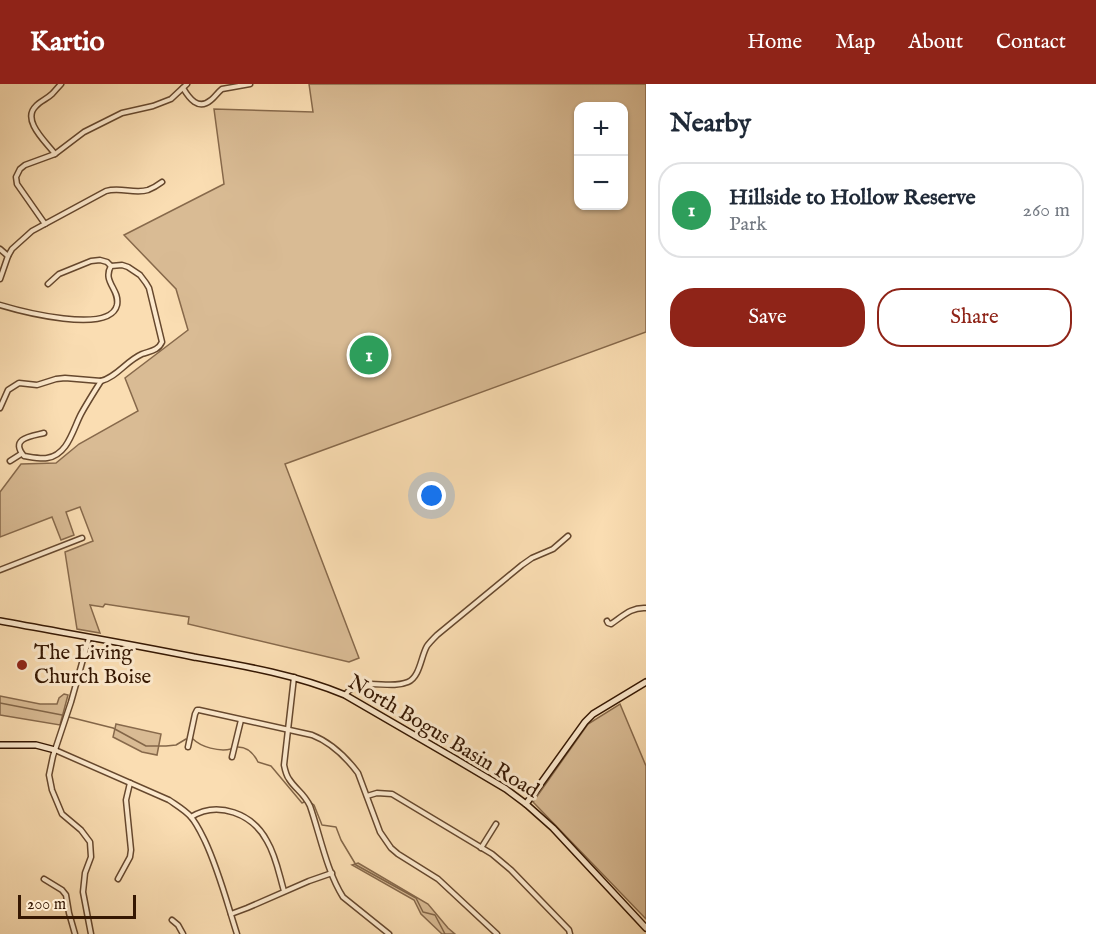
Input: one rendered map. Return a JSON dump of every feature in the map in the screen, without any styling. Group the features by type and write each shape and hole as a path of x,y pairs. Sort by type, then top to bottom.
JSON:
{"street":[{"path":"55,154 33,126 30,113 61,84"},
{"path":"45,224 17,184 16,177 25,165 55,154 84,132 122,113 153,106 172,98 185,86 190,99 198,104 204,104 222,89 250,84"},
{"path":"0,279 12,249 32,231 106,191 118,189 142,191 162,182"},
{"path":"0,249 8,256"},
{"path":"0,408 8,390 19,383 37,385 65,378 101,381 111,378 127,363 156,349 162,342 149,288 140,275 128,267 111,266 100,260 91,261 59,274 48,284"},
{"path":"0,304 67,320 104,318 117,307 116,294 108,277 111,266"},
{"path":"21,454 46,459 57,454 72,436 81,414 101,381"},
{"path":"21,454 19,445 24,438 44,433"},
{"path":"10,461 21,454"},
{"path":"345,695 358,685 408,682 416,675 428,645 436,635 522,565 553,549 568,536"},
{"path":"0,570 82,538"},
{"path":"607,621 611,624 633,609 646,609"},
{"name":"North Bogus Basin Road","path":"0,621 294,677 345,695 477,771 526,804 553,828 646,928"},
{"path":"89,638 49,775 62,814 81,830 90,842 91,857 85,873 83,892 91,934"},
{"path":"294,677 284,765 287,775 310,806 338,890 343,897 389,934"},
{"path":"526,804 585,722 593,714 646,682"},
{"path":"188,747 197,710 288,729 318,738 336,749 358,773 380,832 391,848 438,879 497,934"},
{"path":"232,757 241,719"},
{"path":"0,745 36,745 55,750 169,800 181,808 191,817 213,858 237,934"},
{"path":"118,879 130,857 131,850 126,800 130,783"},
{"path":"367,796 377,793 392,794 492,854 512,870 569,930 570,934"},
{"path":"191,817 202,811 221,809 235,812 248,819 259,829 272,850 284,891"},
{"path":"481,848 495,824"},
{"path":"231,914 332,873"},
{"path":"44,879 66,895 75,934"},
{"path":"172,920 183,934"}],"shaded area":[{"path":"309,84 646,84 646,332 285,464 359,658 349,662 188,624 189,617 105,604 103,607 90,605 100,633 77,629 65,552 93,541 80,507 66,512 74,535 61,540 52,517 0,537 0,492 21,464 56,463 79,444 138,411 125,378 188,330 176,289 124,235 224,184 214,109 313,112"},
{"path":"64,694 68,695 60,725 0,715 0,696 40,704 57,704 59,698"},
{"path":"620,704 646,766 646,919 533,802 588,724"},
{"path":"116,724 161,734 157,755 142,752 113,737"},
{"path":"358,863 428,904 455,934 442,934 421,914 414,900 352,865"}],"waterway":[{"path":"0,703 62,715"},
{"path":"69,717 113,728 146,746 176,745 186,739"},
{"path":"193,739 210,748 231,749"},
{"path":"238,747 245,748 255,756 258,762 271,766 302,803 304,802"},
{"path":"310,802 314,805 322,825 336,827 356,865 416,898 423,912 435,915 445,934"}],"place":[{"name":"Hillside to Hollow Reserve","path":"369,355"},
{"name":"The Living Church Boise","path":"22,665"}]}
